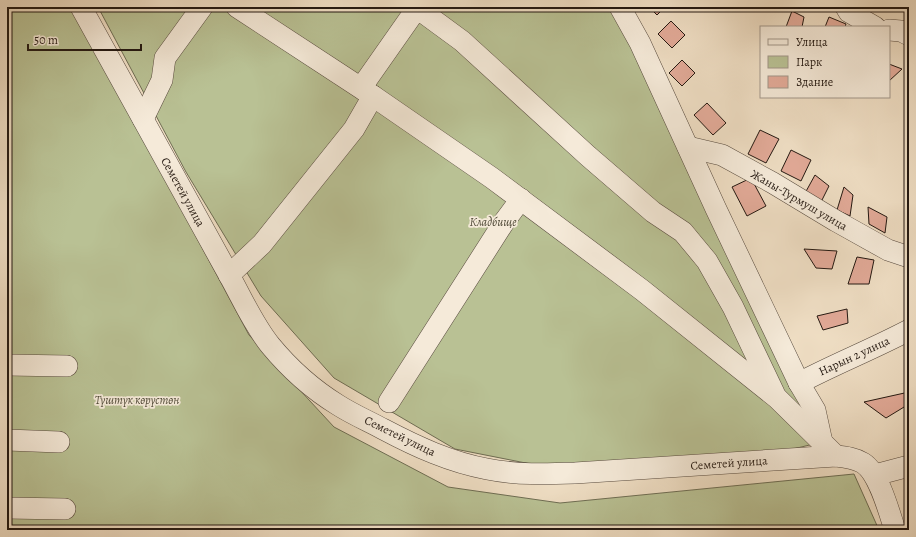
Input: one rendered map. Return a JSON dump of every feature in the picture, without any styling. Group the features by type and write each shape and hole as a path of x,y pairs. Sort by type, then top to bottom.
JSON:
{"street":[{"name":"Семетей улица","path":"81,7 229,275 269,344 286,363 310,385 338,405 414,445 439,456 464,464 489,469 517,472 567,474 829,449 864,463 876,476 895,530"},
{"path":"143,119 162,80 165,58 202,7"},
{"path":"237,7 368,93 485,173 642,290 777,398 829,449"},
{"path":"620,7 640,43 799,382 815,410 829,449"},
{"path":"846,7 849,12 873,26"},
{"path":"368,93 363,85 417,8 462,41 588,156 653,212 683,232 707,261 733,307 777,398"},
{"path":"890,30 901,31 909,35"},
{"path":"229,275 262,244 354,129 368,93"},
{"name":"Жаны-Турмуш улица","path":"688,147 722,155 881,246 909,257"},
{"path":"389,402 504,222 521,200"},
{"name":"Нарын 2 улица","path":"799,382 828,367 878,346 909,330"},
{"path":"7,365 67,366"},
{"path":"7,440 59,442"},
{"path":"876,476 909,466"},
{"path":"7,508 65,509"}],"green space":[{"name":"Түштүк көрүстөн","path":"7,7 73,7 249,335 334,427 448,487 560,503 854,474 879,530 7,530"},
{"name":"Кладбище","path":"98,7 629,7 822,442 793,449 546,467 455,449 334,378 261,296 186,172"}],"building":[{"path":"649,7 665,7 657,15"},
{"path":"778,7 776,11 762,8"},
{"path":"792,11 804,17 802,26 786,26"},
{"path":"829,17 846,24 845,26 825,26"},
{"path":"671,21 685,35 672,48 658,34"},
{"path":"682,60 695,73 682,86 669,73"},
{"path":"890,64 902,69 890,80"},
{"path":"707,103 726,123 713,135 694,115"},
{"path":"760,130 779,139 766,163 748,154"},
{"path":"791,150 811,160 801,181 781,171"},
{"path":"815,175 829,186 821,202 804,195"},
{"path":"751,178 766,206 747,216 732,187"},
{"path":"844,187 853,195 850,216 837,210"},
{"path":"868,207 887,217 885,233 869,224"},
{"path":"804,249 837,251 832,269 816,268"},
{"path":"857,257 874,260 869,284 848,284"},
{"path":"847,309 848,323 823,330 817,316"},
{"path":"909,392 909,404 886,418 864,402"}]}
